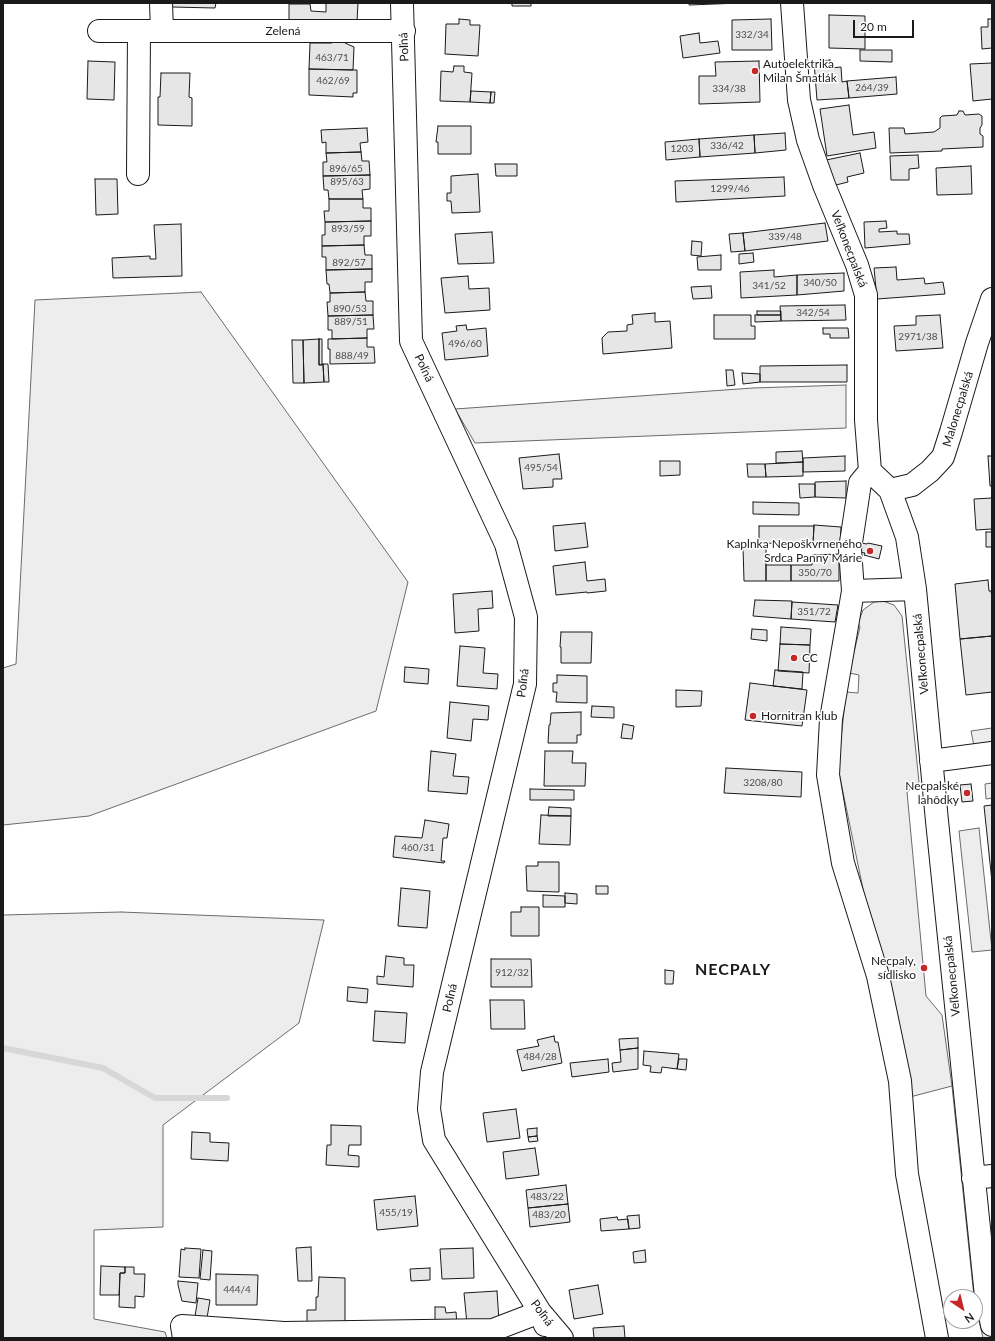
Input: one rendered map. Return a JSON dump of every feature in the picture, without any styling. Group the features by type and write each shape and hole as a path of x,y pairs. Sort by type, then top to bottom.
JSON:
{"street":[{"path":"162,3 162,31"},
{"name":"Poľná","path":"402,3 404,31 411,341 506,544 526,617 525,684 432,1072 429,1109 434,1140 540,1312 562,1338"},
{"name":"Veľkonecpalská","path":"792,3 799,100 808,140 824,185 857,265 866,295 866,431 870,471 890,490 907,537 915,589 931,761 982,1177 986,1296 992,1325"},
{"name":"Zelená","path":"99,31 404,31"},
{"path":"138,174 139,31"},
{"name":"Malonecpalská","path":"890,490 912,485 930,471 943,457 977,343 992,299"},
{"path":"870,471 860,483 850,549 853,591 831,719 828,775 843,863 878,976 900,1081 907,1174 938,1338"},
{"path":"853,591 915,589"},
{"path":"931,761 992,753"},
{"path":"184,1338 182,1326 284,1333 493,1330 540,1312 550,1338"}],"shaded area":[{"path":"201,292 408,582 376,711 89,816 3,825 3,668 16,664 35,300"},
{"path":"846,385 846,428 475,443 455,409 753,388"},
{"path":"883,601 894,605 902,616 919,782 907,792 926,996 942,1015 952,1086 910,1097 868,913 838,768 846,692 858,693 859,675 849,673 860,627 858,623 863,610 874,602"},
{"path":"992,728 992,744 974,746 971,731"},
{"path":"992,783 992,798 986,799 985,784"},
{"path":"979,828 992,950 972,952 959,831"},
{"path":"121,912 324,920 299,1023 163,1125 163,1227 94,1230 94,1319 165,1332 167,1338 3,1338 3,915"},
{"path":"959,1085 980,1289 973,1289 952,1086"},
{"path":"983,1305 991,1338 983,1338 981,1329 983,1329"}],"building":[{"path":"172,3 216,3 215,8 172,7"},
{"path":"326,3 358,3 357,21 289,21 289,4 310,4 311,11 326,12"},
{"path":"512,3 531,3 531,6 512,6"},
{"path":"689,3 740,3 689,5"},
{"path":"829,15 865,16 865,49 829,48"},
{"path":"459,19 470,20 470,25 480,25 478,56 445,54 446,24 459,24"},
{"path":"771,19 772,50 732,50 732,20"},
{"path":"988,19 992,19 992,48 982,49 981,27 988,27"},
{"path":"699,33 700,43 718,41 720,53 683,58 680,36"},
{"path":"345,42 354,47 353,70 309,69 310,43"},
{"path":"860,50 892,50 892,62 860,61"},
{"path":"830,60 831,68 841,67 842,82 847,81 849,98 817,100 814,62"},
{"path":"88,61 115,62 114,100 87,99"},
{"path":"759,61 760,102 699,104 699,76 716,76 715,62"},
{"path":"992,63 992,99 973,101 970,64"},
{"path":"454,66 464,66 464,72 472,73 470,102 440,101 441,71 453,72"},
{"path":"309,69 357,70 357,93 353,93 353,97 309,95"},
{"path":"161,73 190,73 189,97 192,98 192,126 158,125 158,97 160,97"},
{"path":"896,77 897,94 849,98 847,81"},
{"path":"471,91 491,92 490,103 470,102"},
{"path":"491,92 495,92 494,103 490,103"},
{"path":"849,105 853,135 874,132 876,148 827,156 820,109"},
{"path":"959,111 963,111 965,115 979,114 982,116 980,134 983,136 983,147 942,149 942,151 890,153 889,128 904,128 905,134 934,132 940,128 940,118 942,116 957,115"},
{"path":"438,126 471,126 471,154 438,154 438,142 436,142"},
{"path":"367,128 368,142 360,143 361,152 326,153 326,142 322,143 321,130"},
{"path":"785,133 786,150 755,153 754,135"},
{"path":"754,135 755,153 700,157 699,139"},
{"path":"699,139 700,157 666,160 665,142"},
{"path":"361,152 362,161 369,161 370,175 323,176 323,162 327,162 326,153"},
{"path":"860,153 864,173 847,177 848,182 832,186 826,160"},
{"path":"918,155 919,168 909,169 909,180 891,180 890,156"},
{"path":"495,164 517,164 517,176 496,176"},
{"path":"971,166 972,194 937,195 936,168"},
{"path":"478,174 480,212 452,213 451,201 447,201 447,193 451,193 451,176"},
{"path":"370,175 370,189 362,190 363,199 329,199 328,190 324,190 323,176"},
{"path":"784,177 785,196 676,202 675,181"},
{"path":"95,179 117,179 118,214 96,215"},
{"path":"329,199 363,199 363,208 371,208 371,221 325,222 324,211 329,211"},
{"path":"371,221 371,236 364,236 364,245 322,246 322,235 325,235 325,222"},
{"path":"886,221 887,228 879,229 879,232 897,231 897,234 909,234 910,244 865,248 864,222"},
{"path":"825,223 828,241 745,251 743,233"},
{"path":"181,224 182,276 113,278 112,258 150,256 150,259 156,259 154,225"},
{"path":"492,232 494,263 458,264 455,234"},
{"path":"743,233 745,251 731,252 729,234"},
{"path":"692,241 702,242 701,256 691,255"},
{"path":"364,245 365,255 372,255 372,269 326,270 326,257 322,257 322,246"},
{"path":"753,253 754,262 739,264 739,254"},
{"path":"721,255 721,270 698,270 697,257"},
{"path":"896,267 897,280 924,278 925,284 943,282 945,294 877,299 874,268"},
{"path":"372,269 372,282 365,282 365,292 330,293 329,284 327,284 326,270"},
{"path":"774,270 774,277 797,275 797,295 741,298 740,272"},
{"path":"844,273 844,291 797,295 797,275"},
{"path":"468,276 469,289 489,288 490,310 445,313 441,278"},
{"path":"711,286 712,298 693,299 691,287"},
{"path":"365,292 366,301 373,301 373,315 328,316 327,302 330,302 330,293"},
{"path":"845,305 846,320 781,321 780,306"},
{"path":"757,311 781,311 781,315 757,315"},
{"path":"655,313 655,322 670,321 672,348 603,354 602,338 608,332 627,331 627,325 633,324 632,315"},
{"path":"373,315 374,329 367,329 367,338 332,339 332,330 328,330 328,316"},
{"path":"714,315 751,315 751,326 755,326 755,339 714,339"},
{"path":"755,315 781,315 781,321 755,322"},
{"path":"940,315 943,348 896,351 894,326 916,325 916,316"},
{"path":"466,325 467,330 486,328 488,356 445,360 442,333 457,331 456,326"},
{"path":"823,328 848,328 849,338 830,338 830,334 823,334"},
{"path":"367,338 367,347 374,347 375,363 330,364 328,339"},
{"path":"319,339 322,339 322,365 319,365"},
{"path":"319,339 319,365 323,364 324,382 304,383 303,340"},
{"path":"292,340 303,340 304,383 293,383"},
{"path":"323,364 328,364 329,382 324,382"},
{"path":"847,365 847,382 760,382 760,366"},
{"path":"726,370 733,370 735,385 727,386"},
{"path":"742,373 760,374 760,382 743,384"},
{"path":"802,451 803,462 776,463 776,452"},
{"path":"559,454 562,479 553,479 553,487 523,489 519,458"},
{"path":"845,456 845,471 803,472 803,458"},
{"path":"988,456 992,456 992,486 990,486"},
{"path":"660,461 680,461 680,475 660,476"},
{"path":"803,462 803,476 766,477 765,464"},
{"path":"747,464 765,464 766,477 748,477"},
{"path":"846,481 846,498 815,497 815,482"},
{"path":"799,484 815,484 815,497 800,498"},
{"path":"992,498 992,529 976,530 974,499"},
{"path":"753,502 799,503 799,515 753,514"},
{"path":"585,523 588,547 555,551 553,526"},
{"path":"814,525 841,527 840,547 813,544"},
{"path":"759,526 814,526 813,544 759,543"},
{"path":"986,532 992,532 992,547 986,547"},
{"name":"Kaplnka Nepoškvrneného Srdca Panny Márie","path":"861,543 882,546 879,559 859,552"},
{"path":"743,547 766,547 766,581 744,581"},
{"path":"839,554 839,581 791,581 791,565 812,565 812,555"},
{"path":"585,562 587,581 605,579 606,591 556,595 553,566"},
{"path":"766,565 791,565 791,581 766,581"},
{"path":"988,580 989,591 991,591 992,598 992,636 960,639 955,584"},
{"path":"492,591 493,608 478,609 479,631 455,633 453,594"},
{"path":"755,600 792,601 791,619 753,616"},
{"path":"792,602 838,605 835,622 791,619"},
{"path":"781,627 811,629 810,645 780,644"},
{"path":"752,629 767,630 767,641 751,639"},
{"path":"561,632 592,632 591,663 561,663"},
{"path":"992,636 992,692 966,695 960,639"},
{"name":"CC","path":"780,644 810,645 809,673 778,671"},
{"path":"460,646 485,648 483,673 498,674 497,689 457,686"},
{"path":"405,667 429,669 428,684 404,682"},
{"path":"775,670 803,672 802,689 773,686"},
{"path":"557,675 587,676 587,703 556,702 557,692 553,692 553,683 557,683"},
{"path":"750,683 807,690 802,726 745,720"},
{"path":"676,690 702,691 701,706 676,707"},
{"path":"450,702 489,706 488,720 473,719 471,741 447,738"},
{"path":"592,706 614,707 614,718 591,717"},
{"path":"581,712 581,735 577,735 577,743 548,743 551,713"},
{"path":"623,724 634,726 632,739 621,738"},
{"path":"431,751 456,754 453,776 469,777 467,794 428,791"},
{"path":"545,751 573,751 572,763 586,763 585,786 544,786"},
{"path":"726,768 802,772 801,797 724,793"},
{"name":"Necpalské lahôdky","path":"971,784 973,801 962,802 960,785"},
{"path":"530,789 574,790 574,800 530,800"},
{"path":"992,805 992,882 984,806"},
{"path":"549,807 571,808 571,816 548,816"},
{"path":"541,815 571,816 570,845 539,844"},
{"path":"425,820 449,824 447,838 443,838 441,861 445,861 444,863 393,857 395,836 422,838"},
{"path":"538,862 559,862 559,892 527,891 526,866 538,866"},
{"path":"596,886 608,886 608,894 596,894"},
{"path":"401,888 430,891 427,928 398,926"},
{"path":"565,893 577,894 577,904 565,903"},
{"path":"543,895 565,896 565,907 543,907"},
{"path":"521,907 539,907 539,936 511,936 511,912 521,912"},
{"path":"386,956 404,958 404,965 414,965 413,987 377,984 377,976 384,977"},
{"path":"491,959 531,959 532,987 491,987"},
{"path":"665,970 674,971 673,984 665,984"},
{"path":"348,987 368,989 367,1003 347,1001"},
{"path":"490,1000 524,1000 525,1029 491,1029"},
{"path":"375,1011 407,1013 405,1043 373,1041"},
{"path":"554,1036 555,1042 558,1042 562,1063 522,1071 517,1050 539,1046 537,1040"},
{"path":"638,1038 638,1048 620,1050 619,1039"},
{"path":"638,1048 638,1069 613,1072 612,1063 621,1062 620,1050"},
{"path":"644,1051 679,1054 677,1069 662,1067 661,1073 650,1072 651,1066 643,1065"},
{"path":"608,1059 609,1072 572,1077 570,1063"},
{"path":"679,1059 687,1059 686,1070 677,1069"},
{"path":"516,1109 520,1138 487,1142 483,1113"},
{"path":"331,1125 361,1126 361,1145 349,1145 348,1155 359,1156 359,1167 326,1165 327,1145 331,1145"},
{"path":"537,1128 537,1136 528,1137 527,1129"},
{"path":"192,1132 210,1133 210,1142 229,1143 228,1161 191,1159"},
{"path":"537,1136 538,1141 529,1142 528,1137"},
{"path":"535,1148 539,1175 506,1179 503,1152"},
{"path":"566,1185 568,1204 528,1208 526,1190"},
{"path":"415,1196 418,1226 377,1230 374,1200"},
{"path":"568,1204 570,1222 530,1227 528,1208"},
{"path":"639,1215 640,1228 629,1229 627,1216"},
{"path":"617,1217 618,1220 628,1219 629,1229 601,1231 600,1219"},
{"path":"311,1247 312,1281 298,1281 296,1248"},
{"path":"185,1248 201,1249 199,1278 179,1277 181,1249 185,1250"},
{"path":"473,1248 474,1278 442,1279 440,1249"},
{"path":"203,1250 212,1251 210,1280 200,1279"},
{"path":"645,1250 646,1262 634,1263 633,1252"},
{"path":"101,1266 125,1267 125,1273 120,1273 119,1295 100,1295"},
{"path":"125,1267 134,1267 134,1274 145,1274 144,1297 135,1296 135,1308 119,1307 120,1273 125,1273"},
{"path":"430,1268 430,1280 411,1281 410,1269"},
{"path":"216,1274 258,1275 257,1305 216,1305"},
{"path":"319,1277 345,1278 345,1325 307,1324 307,1310 316,1310"},
{"path":"178,1281 198,1283 196,1303 182,1301"},
{"path":"598,1285 603,1314 574,1319 569,1290"},
{"path":"497,1291 499,1321 467,1324 464,1293"},
{"path":"198,1298 210,1300 207,1318 195,1316"},
{"path":"435,1307 445,1307 446,1313 456,1312 457,1325 435,1326"},
{"path":"624,1326 625,1338 594,1338 593,1328"}],"waterway":[{"path":"3,1048 103,1068 155,1098 227,1098"}],"place":[{"name":"Autoelektrika Milan Šmatlák","path":"755,71"},
{"name":"Kaplnka Nepoškvrneného Srdca Panny Márie","path":"870,551"},
{"name":"CC","path":"794,658"},
{"name":"Hornitran klub","path":"753,716"},
{"name":"Necpalské lahôdky","path":"967,793"},
{"name":"Necpaly, sídlisko","path":"924,968"}],"district":[{"name":"NECPALY","path":"733,970"}]}
